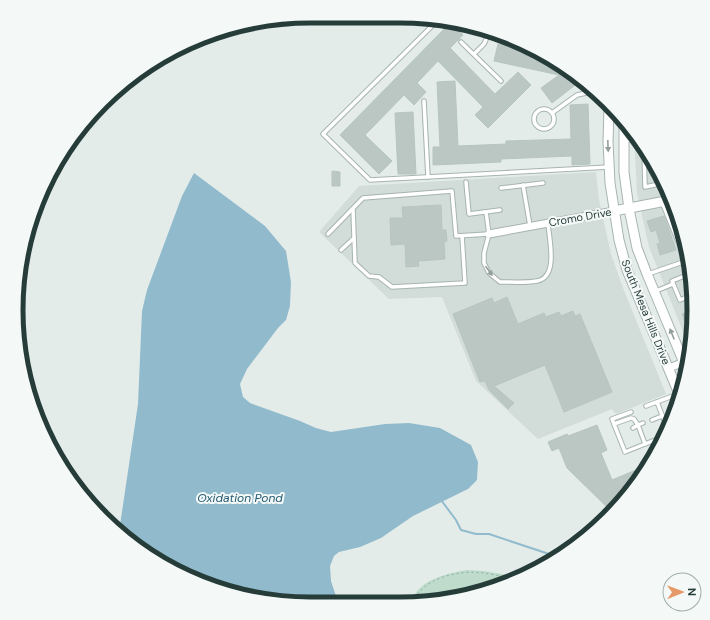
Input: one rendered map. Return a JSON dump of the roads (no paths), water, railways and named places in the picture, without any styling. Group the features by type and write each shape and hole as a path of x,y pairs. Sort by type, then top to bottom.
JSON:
{"street":[{"name":"South Mesa Hills Drive","path":"610,114 608,142 609,167 619,240 627,270 676,386"},
{"name":"South Mesa Hills Drive","path":"624,130 624,172 629,209 637,248 683,357"},
{"name":"Cromo Drive","path":"489,234 666,201"},
{"path":"669,368 681,366"}],"lane":[{"path":"433,25 323,134 370,180 609,167"},
{"path":"474,54 484,44 488,37"},
{"path":"461,42 501,81"},
{"path":"552,113 577,95 588,93"},
{"path":"424,101 428,177"},
{"path":"544,110 552,113 554,122 549,127 543,129 537,126 535,117 538,112 544,110"},
{"path":"624,140 631,140"},
{"path":"644,159 645,186 657,184"},
{"path":"466,182 469,214 500,210"},
{"path":"501,188 543,183"},
{"path":"523,185 530,226"},
{"path":"328,234 363,198 452,191 456,236 489,234"},
{"path":"353,209 355,262 369,276 379,277 392,287 465,283 462,236"},
{"path":"486,212 489,234 484,254 484,263 489,273 500,282 538,281 545,278 550,272 552,264 548,223"},
{"path":"671,216 678,239"},
{"path":"341,250 354,238"},
{"path":"647,274 683,262"},
{"path":"685,276 672,281 680,300 686,297"},
{"path":"655,291 673,284"},
{"path":"646,406 673,397"},
{"path":"657,402 664,421"},
{"path":"631,412 612,419 620,433 625,452 656,440"},
{"path":"652,420 662,416"},
{"path":"614,424 631,418 634,419 645,444"},
{"path":"632,428 643,423"},
{"path":"637,436 641,434"}],"water":[{"name":"Oxidation Pond","path":"194,173 265,226 286,251 291,282 290,306 286,320 278,328 247,369 240,384 243,397 250,403 316,428 331,432 385,424 409,423 440,428 471,445 478,462 477,480 468,489 413,516 381,538 360,547 339,552 334,556 330,566 331,581 336,597 273,595 218,582 166,559 135,538 120,525 138,404 142,311 147,290 182,196"}],"waterway":[{"path":"441,500 456,520 461,530 476,534 489,534 551,555"}]}
